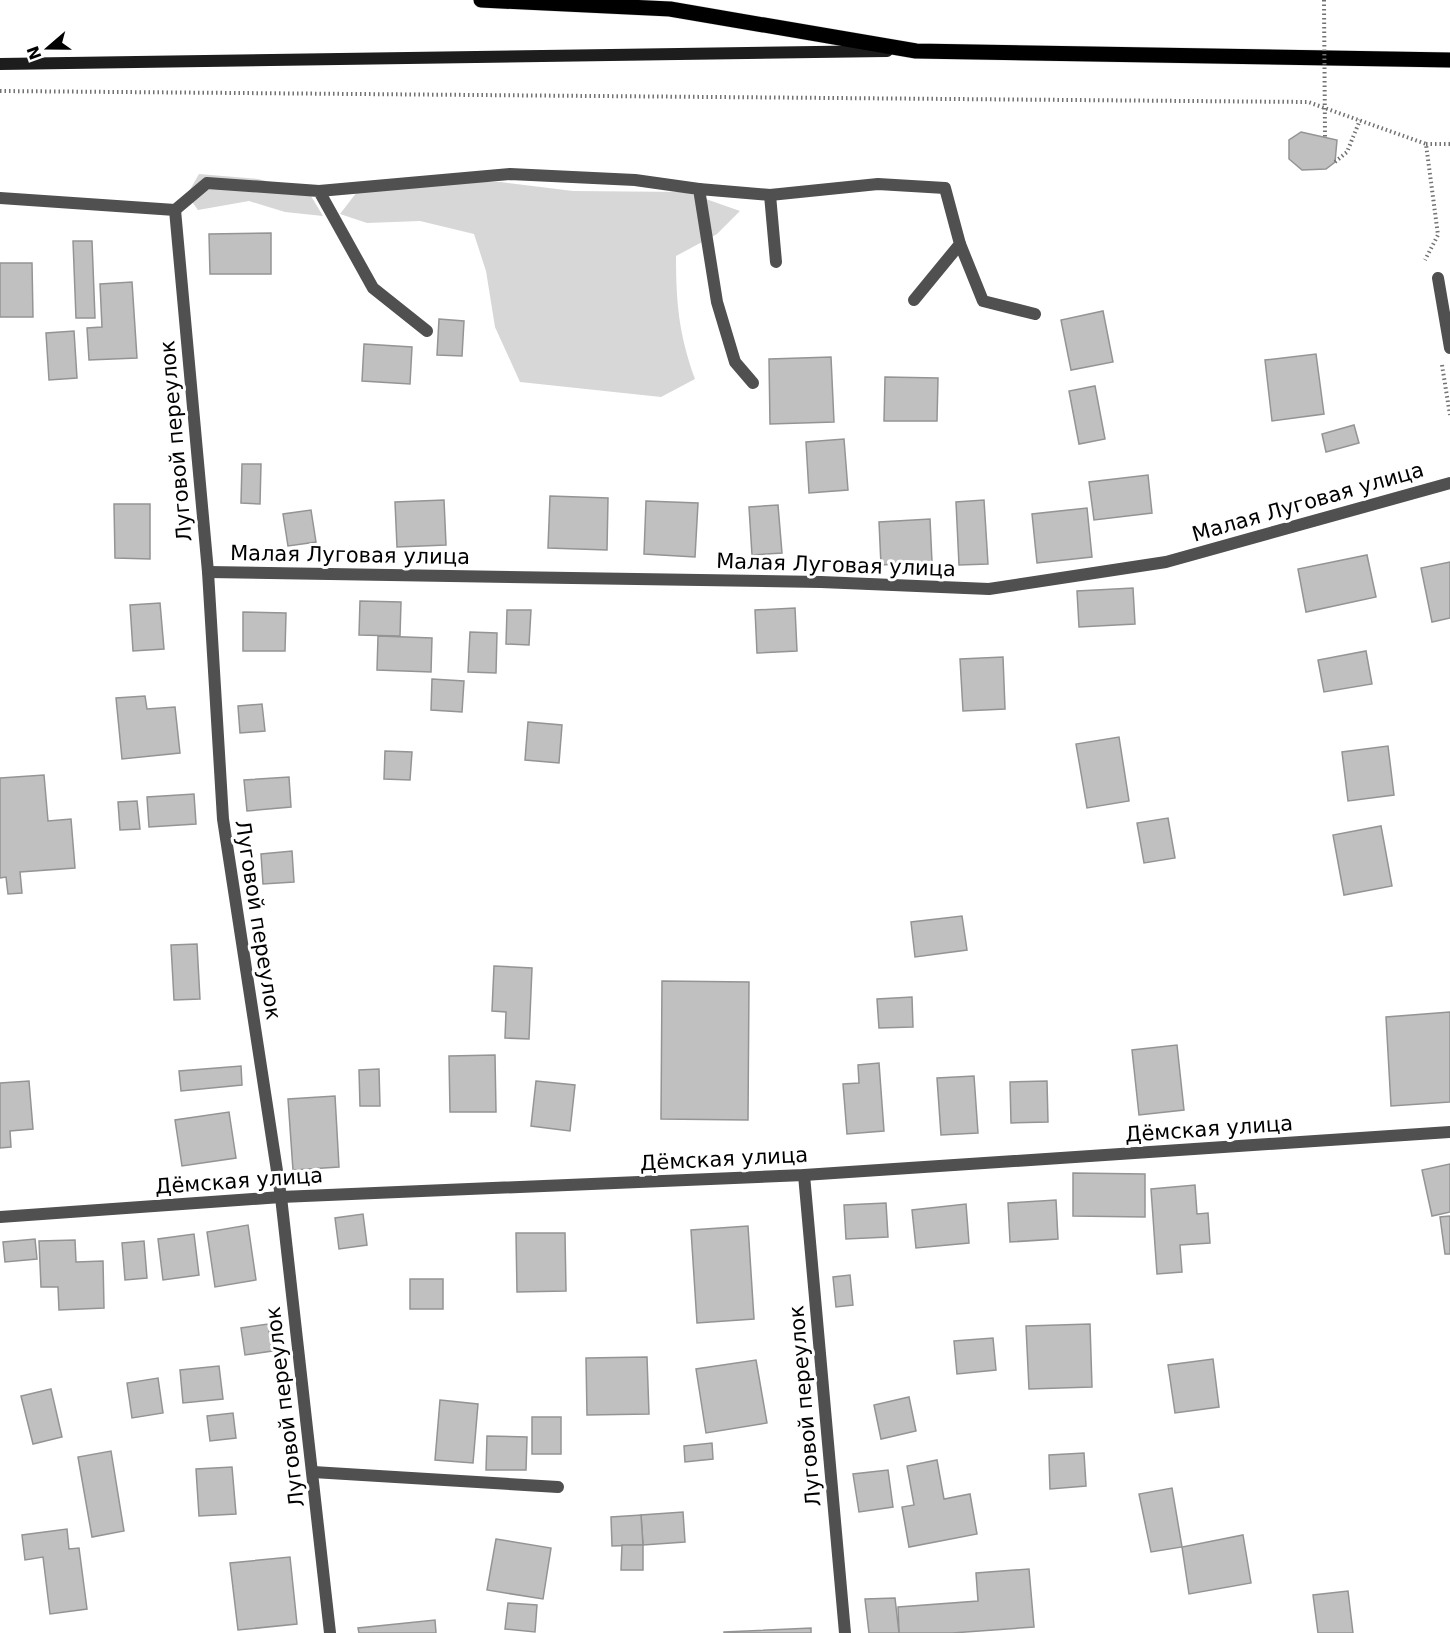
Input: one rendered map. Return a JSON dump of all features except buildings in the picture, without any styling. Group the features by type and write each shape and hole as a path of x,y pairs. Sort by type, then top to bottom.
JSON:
{"main road":[{"path":"481,0 670,9"},
{"path":"608,0 916,51"},
{"path":"0,64 916,51 1450,60"}],"street":[{"path":"0,198 175,210 207,183 319,191 510,174 635,180 699,189 770,195 879,184 945,188 960,244 983,301 1035,314"},
{"path":"699,189 717,302 735,362 753,383"},
{"path":"319,191 374,288 427,331"},
{"path":"770,195 776,262"},
{"name":"Луговой переулок","path":"175,210 208,572 223,819 280,1197 330,1633"},
{"path":"914,300 960,244"},
{"path":"1438,278 1450,348"},
{"name":"Малая Луговая улица","path":"208,572 821,582 989,589 1166,562 1450,483"},
{"name":"Дёмская улица","path":"0,1217 280,1197 804,1175 1450,1132"},
{"name":"Луговой переулок","path":"804,1175 845,1633"},
{"path":"313,1472 558,1487"}],"path":[{"path":"1324,0 1324,137"},
{"path":"0,91 1308,102 1426,144 1450,144"},
{"path":"1335,162 1347,152 1360,120"},
{"path":"1426,144 1438,235"}],"shaded area":[{"path":"199,174 258,179 308,191 323,216 285,212 249,201 198,210 187,195"},
{"path":"434,182 501,182 573,191 686,192 740,211 717,234 676,256 680,319 685,348 695,379 661,397 520,382 495,327 486,271 474,234 420,221 367,223 340,214 360,188"}]}
